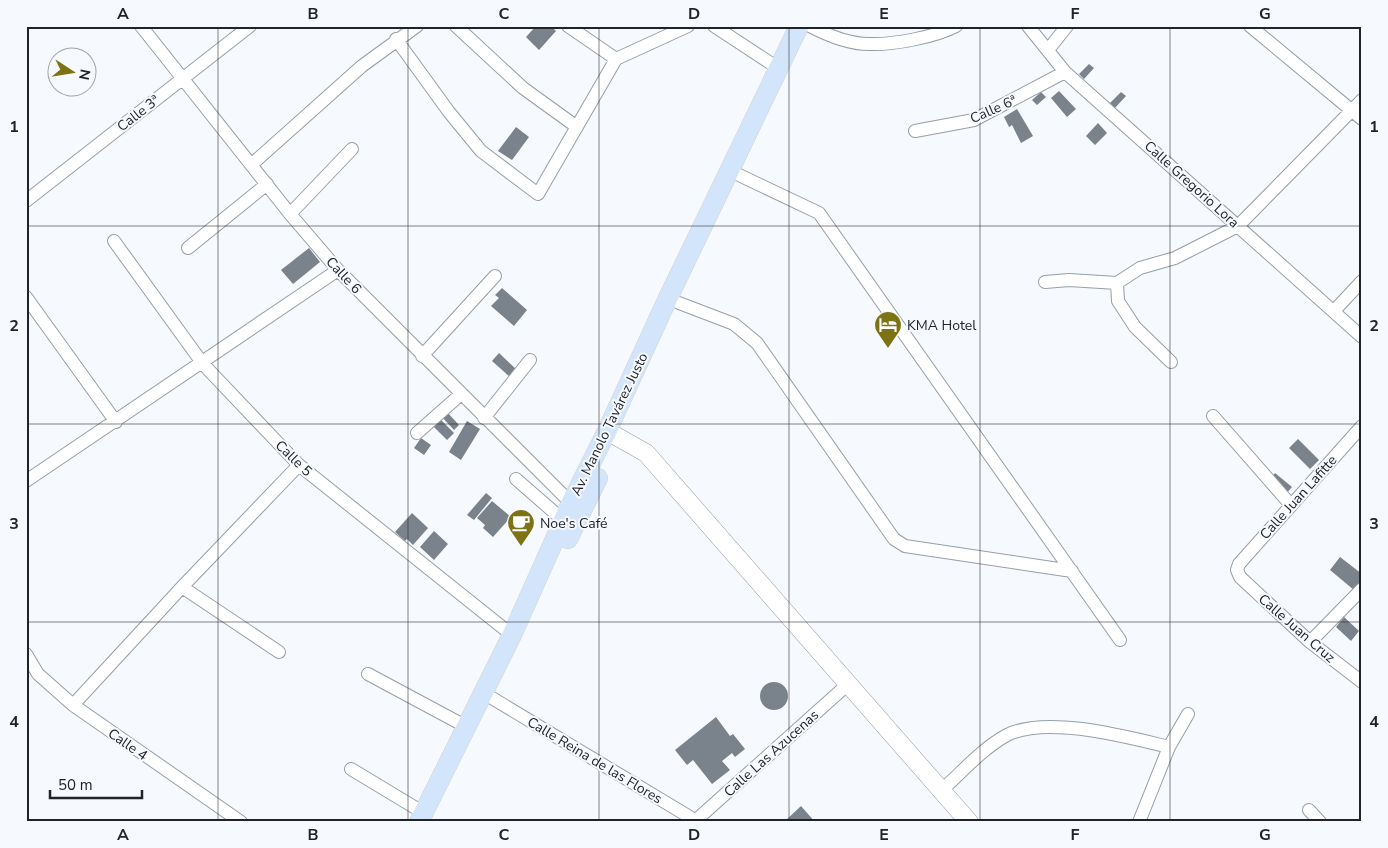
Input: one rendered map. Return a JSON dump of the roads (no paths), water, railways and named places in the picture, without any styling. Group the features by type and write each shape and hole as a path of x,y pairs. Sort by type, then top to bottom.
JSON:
{"main road":[{"name":"Av. Manolo Tavárez Justo","path":"425,819 492,698 778,68 808,26"},
{"name":"Av. Manolo Tavárez Justo","path":"425,819 465,726 512,635 571,503 612,434 679,303 808,26"}],"street":[{"name":"Calle 6","path":"141,26 181,79 290,214 338,270 460,395 571,503"},
{"name":"Calle 3ª","path":"26,201 250,26"},
{"path":"251,165 362,66 396,39 417,26"},
{"path":"456,26 523,88 577,127"},
{"path":"568,26 616,59"},
{"path":"396,39 449,112 481,151 538,194 616,59 688,26"},
{"path":"714,26 778,68"},
{"path":"808,26 828,35 869,44 911,40 956,26"},
{"name":"Calle Gregorio Lora","path":"1028,26 1065,72 1362,337"},
{"path":"1048,50 1066,26"},
{"path":"1250,26 1362,120"},
{"name":"Calle 6ª","path":"915,131 974,120 1065,72"},
{"path":"1044,282 1069,280 1117,284 1140,268 1175,258 1238,226 1362,100"},
{"path":"290,214 352,149"},
{"path":"739,175 819,213 1120,640"},
{"path":"188,248 267,184"},
{"name":"Calle 5","path":"114,242 203,364 299,465 512,635"},
{"path":"26,481 203,364 338,270"},
{"path":"422,356 495,276"},
{"path":"1334,311 1362,281"},
{"path":"1117,284 1118,301 1131,321 1171,362"},
{"path":"26,297 116,422"},
{"path":"679,303 734,324 757,343 894,539 905,546 1072,571"},
{"path":"484,418 530,360"},
{"path":"417,433 460,395"},
{"path":"1213,416 1290,504"},
{"name":"Calle Juan Lafitte","path":"1237,570 1239,564 1290,504 1362,426"},
{"path":"612,434 646,453 847,685 943,789 969,822"},
{"path":"73,705 182,587 299,465"},
{"path":"516,479 563,520"},
{"name":"Calle Juan Cruz","path":"1237,570 1240,576 1310,642 1362,682"},
{"path":"182,587 279,652"},
{"path":"1310,642 1362,589"},
{"name":"Calle 4","path":"26,654 38,674 73,705 242,822"},
{"path":"368,674 465,726"},
{"name":"Calle Las Azucenas","path":"696,821 847,685"},
{"name":"Calle Reina de las Flores","path":"492,698 696,821"},
{"path":"1139,822 1169,746 1188,714"},
{"path":"943,789 986,750 1008,735 1028,728 1092,730 1169,746"},
{"path":"350,769 425,819"},
{"path":"1309,810 1320,822"}],"place":[{"name":"KMA Hotel","path":"888,349"},
{"name":"Noe's Café","path":"521,547"}]}
